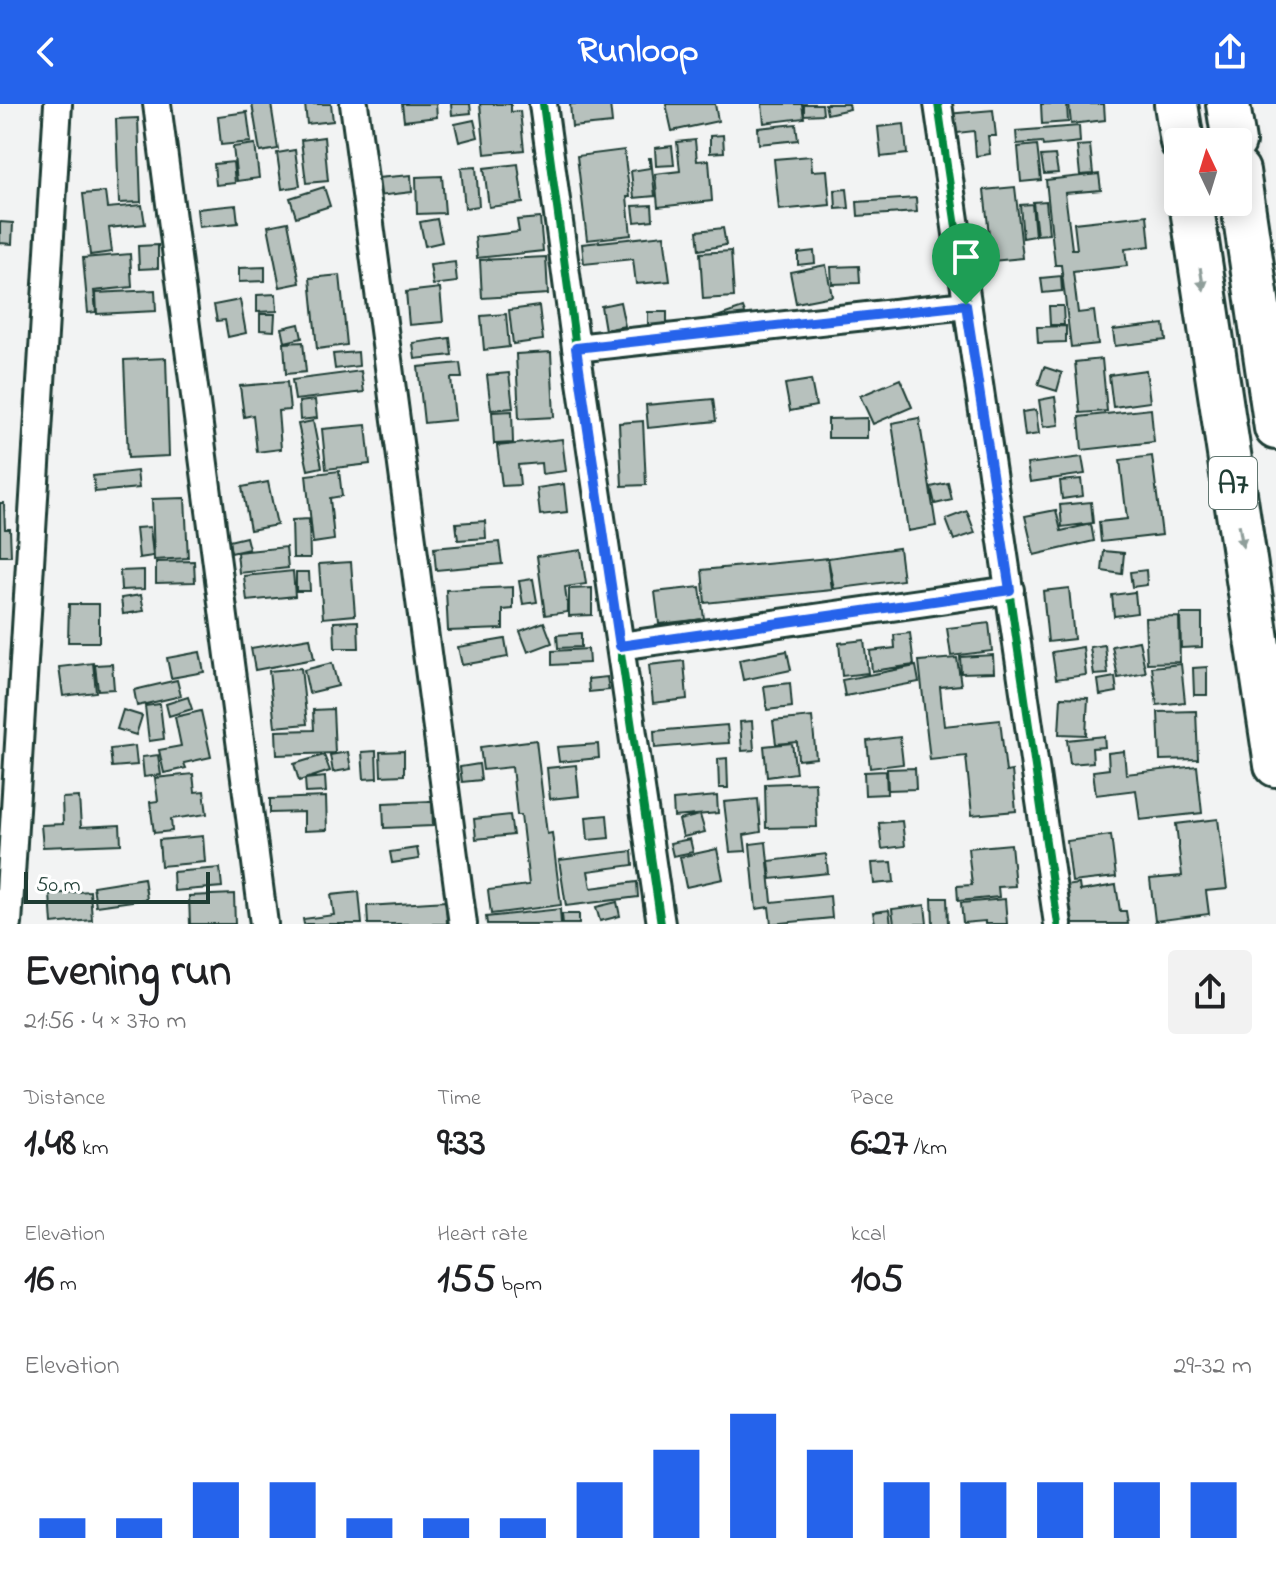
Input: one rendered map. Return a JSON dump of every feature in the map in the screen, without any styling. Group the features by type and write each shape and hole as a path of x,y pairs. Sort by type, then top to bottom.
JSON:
{"highway":[{"path":"1176,104 1180,128"},
{"path":"1228,104 1232,128"},
{"name":"A7","path":"1193,216 1276,765"},
{"name":"A7","path":"1245,216 1276,428"}],"street":[{"path":"8,924 58,104"},
{"path":"157,104 264,924"},
{"path":"354,104 463,924"},
{"path":"543,104 661,924"},
{"path":"938,104 1058,924"},
{"path":"576,348 966,305"},
{"path":"620,646 1010,590"}],"building":[{"path":"252,104 271,104 278,149 260,152"},
{"path":"305,104 331,104 333,121 307,124"},
{"path":"402,104 436,104 437,117 404,121"},
{"path":"451,104 470,104 471,113 452,115"},
{"path":"480,104 511,104 511,112 520,111 524,150 485,154"},
{"path":"570,104 610,104 612,123 572,127"},
{"path":"666,104 715,104 718,121 672,131"},
{"path":"762,104 802,104 804,118 764,123"},
{"path":"804,104 822,104 823,114 804,115"},
{"path":"825,104 849,104 850,109 827,114"},
{"path":"1041,104 1067,104 1068,122 1042,124"},
{"path":"1069,104 1104,104 1105,120 1071,124"},
{"path":"993,110 996,136 988,136 990,154 976,156 974,131 949,134 947,114"},
{"path":"247,112 251,142 221,145 218,116"},
{"path":"138,118 141,202 119,203 116,119"},
{"path":"474,120 478,137 459,142 455,124"},
{"path":"796,124 798,140 759,144 758,128"},
{"path":"904,124 907,154 881,157 878,127"},
{"path":"1079,126 1080,142 1043,146 1042,142 1017,144 1016,131"},
{"path":"723,135 724,152 710,153 710,136"},
{"path":"324,137 328,181 306,183 301,140"},
{"path":"695,140 697,161 709,160 712,201 658,207 655,174 680,171 677,142"},
{"path":"255,144 259,178 237,181 233,147"},
{"path":"1037,145 1041,180 1021,182 1018,147"},
{"path":"1090,145 1093,174 1080,175 1077,146"},
{"path":"672,146 674,165 656,166 655,148"},
{"path":"295,150 300,186 282,189 277,153"},
{"path":"624,150 631,235 587,240 577,156"},
{"path":"1055,155 1058,173 1044,174 1041,156"},
{"path":"811,156 812,171 827,170 830,205 779,210 774,159"},
{"path":"649,158 655,196 634,198 631,171 650,168"},
{"path":"233,162 235,183 216,185 214,164"},
{"path":"518,164 523,203 489,207 484,168"},
{"path":"476,167 479,206 465,208 461,168"},
{"path":"1099,174 1101,190 1065,193 1072,249 1077,249 1074,223 1147,215 1150,246 1125,249 1127,266 1073,272 1078,313 1094,311 1098,344 1071,347 1061,265 1055,265 1046,180"},
{"path":"411,175 412,192 378,196 377,178"},
{"path":"442,176 445,213 417,214 416,177"},
{"path":"324,187 330,206 296,217 290,198"},
{"path":"1015,187 1023,258 992,261 984,190"},
{"path":"847,189 849,208 836,209 835,190"},
{"path":"105,192 107,208 142,205 145,224 109,228 112,252 90,255 83,194"},
{"path":"916,198 917,212 858,216 857,202"},
{"path":"1046,201 1049,234 1037,235 1033,202"},
{"path":"1032,204 1035,236 1023,238 1020,205"},
{"path":"236,205 238,223 199,227 197,209"},
{"path":"652,205 653,220 635,222 633,206"},
{"path":"540,218 543,251 477,258 475,237 519,232 517,220"},
{"path":"437,219 442,242 425,246 420,222"},
{"path":"0,222 13,223 12,244 0,243"},
{"path":"288,222 300,283 280,287 268,226"},
{"path":"723,228 726,245 699,250 697,231"},
{"path":"664,235 670,281 636,284 633,259 584,264 582,244"},
{"path":"158,245 158,268 139,269 138,246"},
{"path":"731,251 734,297 703,299 700,253"},
{"path":"814,251 815,263 798,265 798,253"},
{"path":"130,254 132,287 94,291 96,312 88,313 83,258"},
{"path":"546,257 548,294 482,298 480,260"},
{"path":"455,262 457,282 433,285 430,265"},
{"path":"826,265 832,296 796,303 790,272"},
{"path":"859,266 860,283 832,284 831,267"},
{"path":"265,267 265,281 239,282 239,268"},
{"path":"340,275 347,345 317,349 310,278"},
{"path":"1061,276 1062,291 1043,293 1041,278"},
{"path":"440,288 443,322 409,325 406,292"},
{"path":"155,290 156,311 97,314 96,293"},
{"path":"276,294 277,311 257,312 257,295"},
{"path":"240,300 246,333 228,337 225,320 217,321 214,305"},
{"path":"620,302 625,326 605,330 601,306"},
{"path":"539,306 543,340 513,344 509,310"},
{"path":"1049,306 1063,306 1064,325 1050,325"},
{"path":"743,308 748,321 690,326"},
{"path":"648,312 667,312 667,328 648,327"},
{"path":"260,314 275,314 274,331 260,330"},
{"path":"506,314 509,347 484,350 481,316"},
{"path":"299,324 302,338 285,342 282,328"},
{"path":"1164,324 1166,340 1115,346 1113,330"},
{"path":"1066,326 1066,342 1038,343 1037,327"},
{"path":"450,338 452,355 415,359 413,343"},
{"path":"303,342 306,372 286,374 284,343"},
{"path":"358,352 359,366 335,369 333,354"},
{"path":"551,352 554,417 519,419 516,354"},
{"path":"166,358 169,456 128,458 124,360"},
{"path":"1102,359 1107,411 1080,413 1075,362"},
{"path":"460,363 462,378 451,378 455,420 424,423 418,367"},
{"path":"1044,367 1062,373 1057,391 1038,385"},
{"path":"1146,370 1150,402 1113,407 1109,375"},
{"path":"361,371 364,392 295,400 292,380"},
{"path":"509,373 513,408 491,410 487,375"},
{"path":"900,379 912,407 873,424 860,396"},
{"path":"811,380 816,406 790,411 785,384"},
{"path":"287,382 290,410 278,411 281,449 257,452 253,415 244,417 240,386"},
{"path":"1055,397 1059,425 1043,427 1039,400"},
{"path":"713,399 716,421 648,428 646,405"},
{"path":"315,400 317,418 300,420 299,402"},
{"path":"1151,409 1154,442 1082,450 1079,417"},
{"path":"1036,410 1039,434 1025,436 1022,412"},
{"path":"512,411 513,443 494,444 492,412"},
{"path":"867,418 867,438 828,438 828,419"},
{"path":"919,418 936,526 908,531 892,423"},
{"path":"313,421 322,467 308,470 298,424"},
{"path":"643,421 646,485 622,486 619,423"},
{"path":"366,425 370,464 326,469 322,429"},
{"path":"562,439 566,471 542,474 541,463 518,465 520,485 502,486 497,446"},
{"path":"1152,456 1162,535 1101,542 1099,522 1127,519 1120,460"},
{"path":"1082,457 1085,474 1030,482 1027,464"},
{"path":"137,471 139,488 95,492 93,476"},
{"path":"339,471 342,496 330,498 334,540 313,543 306,475"},
{"path":"1081,479 1083,496 1062,499 1060,481"},
{"path":"268,482 277,525 250,530 242,487"},
{"path":"948,483 952,500 935,504 931,487"},
{"path":"564,484 567,512 540,515 537,488"},
{"path":"185,498 188,558 154,560 152,499"},
{"path":"1091,502 1093,523 1062,527 1060,505"},
{"path":"0,503 4,503 5,529 10,529 11,556 0,556"},
{"path":"1056,510 1061,531 1091,524 1094,541 1034,555 1025,516"},
{"path":"967,511 975,533 954,540 946,519"},
{"path":"309,519 310,558 293,558 292,520"},
{"path":"485,521 486,538 458,540 456,523"},
{"path":"150,527 153,556 139,558 136,528"},
{"path":"246,537 249,549 231,553 229,541"},
{"path":"499,542 502,564 436,570 434,548"},
{"path":"286,547 288,568 239,573 237,552"},
{"path":"899,548 903,580 834,589 828,558"},
{"path":"581,550 586,584 565,587 568,612 545,615 537,556"},
{"path":"1104,551 1124,553 1122,574 1102,571"},
{"path":"828,558 832,590 705,603 702,570"},
{"path":"194,561 195,582 156,583 156,562"},
{"path":"351,562 355,615 323,618 319,564"},
{"path":"144,570 144,589 121,590 120,571"},
{"path":"1146,570 1147,585 1132,587 1130,572"},
{"path":"293,571 295,596 247,601 244,576"},
{"path":"296,572 309,572 310,591 296,591"},
{"path":"533,579 537,602 523,604 519,581"},
{"path":"513,587 513,609 503,610 503,629 448,631 446,590"},
{"path":"700,587 704,619 659,624 655,592"},
{"path":"592,588 592,615 569,616 569,589"},
{"path":"1069,588 1074,639 1048,642 1043,591"},
{"path":"1135,592 1137,613 1114,616 1112,595"},
{"path":"141,595 144,611 123,614 121,598"},
{"path":"69,604 99,604 99,642 68,642"},
{"path":"1180,614 1202,614 1202,647 1181,648"},
{"path":"1179,617 1180,662 1147,663 1145,618"},
{"path":"358,621 359,648 335,648 334,622"},
{"path":"544,622 552,643 528,652 520,631"},
{"path":"989,623 992,651 951,656 947,628"},
{"path":"581,633 581,647 558,648 557,635"},
{"path":"910,633 914,665 872,671 870,651 895,648 894,635"},
{"path":"310,638 314,659 255,670 251,648"},
{"path":"505,639 508,657 462,665 458,647"},
{"path":"864,640 868,673 842,676 839,643"},
{"path":"1139,641 1146,673 1118,678 1112,646"},
{"path":"1105,645 1108,674 1094,675 1090,647"},
{"path":"1083,647 1086,675 1056,679 1052,652"},
{"path":"588,649 589,663 552,665 552,651"},
{"path":"787,651 791,670 743,680 739,660"},
{"path":"200,652 204,672 171,678 167,658"},
{"path":"993,655 994,672 961,673 960,657"},
{"path":"957,658 961,685 940,687 944,726 1000,720 1006,772 1012,771 1016,811 972,815 966,756 930,760 919,661"},
{"path":"684,661 687,699 653,703 649,665"},
{"path":"93,663 96,692 63,696 59,667"},
{"path":"332,663 338,686 309,693 304,670"},
{"path":"112,664 114,689 98,690 95,665"},
{"path":"1181,664 1185,702 1157,705 1152,667"},
{"path":"916,666 919,682 845,696 842,680"},
{"path":"1207,667 1207,695 1194,695 1193,668"},
{"path":"301,668 307,724 275,727 269,671"},
{"path":"607,677 609,690 589,692 588,679"},
{"path":"1115,677 1117,692 1100,695 1098,680"},
{"path":"177,680 181,696 137,706 134,690"},
{"path":"790,683 792,707 767,710 764,686"},
{"path":"188,697 192,709 169,716 166,704"},
{"path":"1061,697 1088,698 1086,735 1059,734"},
{"path":"160,704 164,739 149,741 145,706"},
{"path":"333,709 335,753 277,755 276,731 314,730 313,710"},
{"path":"123,710 142,716 136,735 117,729"},
{"path":"201,711 211,757 184,763 186,768 164,773 159,750 181,746 175,717"},
{"path":"1196,711 1198,759 1160,760 1158,712"},
{"path":"812,717 816,758 798,760 797,742 776,744 773,721"},
{"path":"752,721 754,750 742,751 740,722"},
{"path":"727,725 729,743 655,748 654,731"},
{"path":"1104,736 1105,747 1092,748 1093,762 1070,764 1067,740"},
{"path":"900,737 903,764 870,768 867,741"},
{"path":"536,740 547,834 552,833 561,905 491,914 488,890 529,885 512,767 483,770 480,747"},
{"path":"792,743 796,773 767,777 764,746"},
{"path":"598,744 599,758 559,762 557,747"},
{"path":"135,746 137,765 112,767 110,749"},
{"path":"376,751 377,778 364,779 362,752"},
{"path":"404,751 404,775 381,776 380,752"},
{"path":"1124,751 1126,774 1197,766 1202,813 1140,820 1136,790 1096,795 1093,771 1109,769 1108,753"},
{"path":"348,752 351,769 333,772 330,755"},
{"path":"158,755 161,775 144,777 142,757"},
{"path":"324,755 330,771 299,781 294,764"},
{"path":"727,758 728,788 719,788 718,759"},
{"path":"479,764 481,780 462,782 460,767"},
{"path":"576,765 579,796 550,799 547,768"},
{"path":"915,768 916,789 888,790 887,769"},
{"path":"886,771 887,794 865,795 864,772"},
{"path":"193,774 195,792 204,791 207,814 171,819 172,831 154,833 150,802 158,801 155,778"},
{"path":"325,777 326,792 306,793 305,779"},
{"path":"815,782 817,827 766,828 765,784"},
{"path":"717,796 718,813 674,817 673,800"},
{"path":"79,797 81,827 120,825 121,844 43,847 41,825 63,824 62,798"},
{"path":"326,797 327,830 304,831 304,812 270,813 270,799"},
{"path":"758,799 761,832 744,835 746,851 730,852 724,802"},
{"path":"432,801 433,826 384,828 383,803"},
{"path":"510,815 513,835 476,839 474,819"},
{"path":"607,815 609,838 588,840 586,817"},
{"path":"700,815 705,832 683,837 679,820"},
{"path":"1218,819 1227,889 1206,891 1209,914 1155,921 1150,879 1182,876 1176,824"},
{"path":"902,821 905,846 882,849 879,823"},
{"path":"1111,835 1116,877 1072,882 1067,841"},
{"path":"203,836 205,862 161,866 159,840"},
{"path":"690,839 693,852 673,856 670,843"},
{"path":"766,842 772,902 830,896 832,918 771,924 769,907 756,909 750,844"},
{"path":"1011,844 1015,886 998,887 999,897 958,901 957,886 972,885 968,848"},
{"path":"417,848 419,859 392,863 390,852"},
{"path":"717,849 723,879 686,887 680,857"},
{"path":"632,851 633,865 588,871 591,888 637,882 638,897 566,906 559,860"},
{"path":"826,854 828,873 771,879 769,861"},
{"path":"892,862 894,882 874,884 872,863"},
{"path":"220,868 222,887 174,891 173,872"},
{"path":"144,878 147,899 96,906 93,886"},
{"path":"1079,884 1080,891 1116,885 1120,911 1126,911 1128,924 1071,924 1069,907 1059,887"},
{"path":"90,891 92,920 52,924 50,894"},
{"path":"359,892 362,924 304,924 303,919 334,915 331,895"},
{"path":"234,894 235,924 190,924 189,896"},
{"path":"932,898 947,898 948,924 933,924"},
{"path":"1005,899 1007,924 985,924 985,921 963,923 961,903"},
{"path":"446,901 447,924 368,924 367,906"},
{"path":"617,902 620,916 600,921 596,907"},
{"path":"925,905 927,924 894,924 892,909"},
{"path":"560,909 561,924 487,924 486,917"},
{"path":"889,910 891,924 875,924 873,912"},
{"path":"562,914 579,914 579,924 563,924"}],"cycle path":[{"path":"543,104 661,924"},
{"path":"938,104 1058,924"}],"route":[{"path":"966,305 1010,590 620,646 576,348 966,305"}]}
